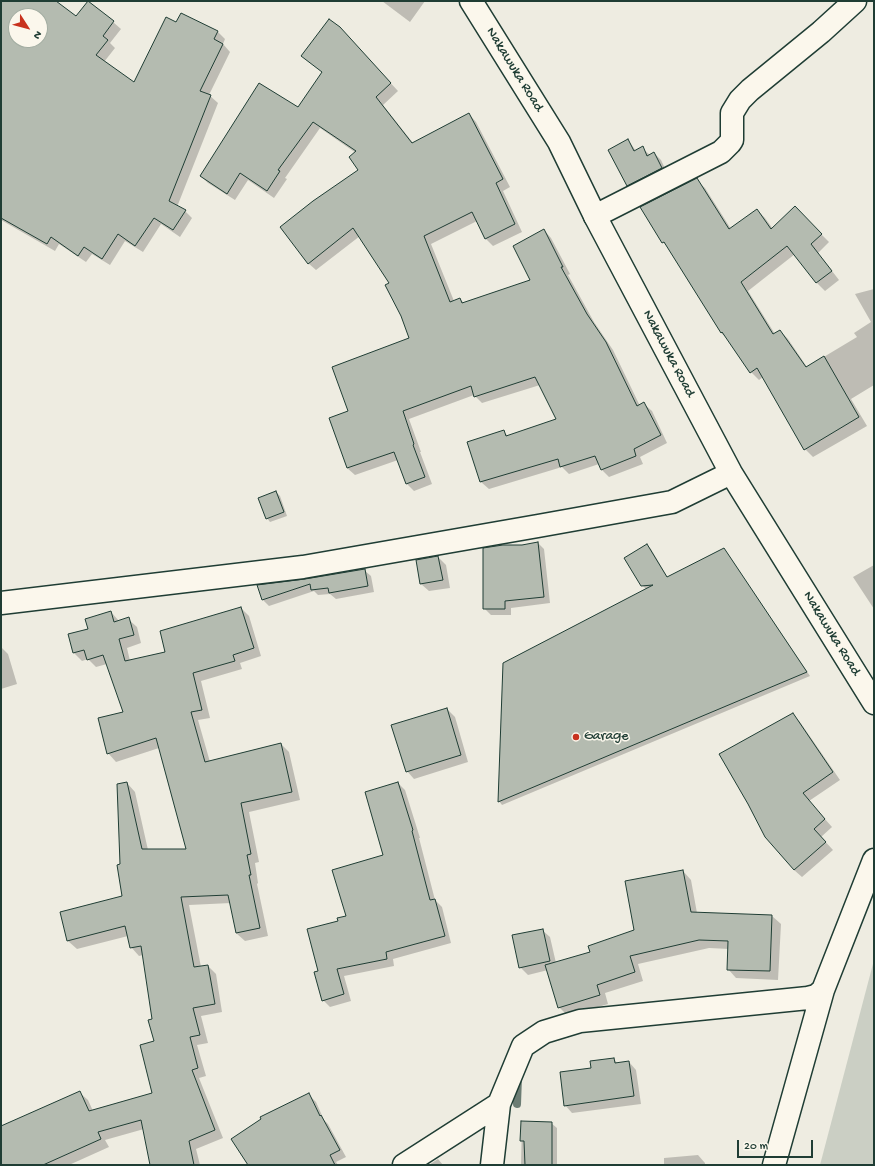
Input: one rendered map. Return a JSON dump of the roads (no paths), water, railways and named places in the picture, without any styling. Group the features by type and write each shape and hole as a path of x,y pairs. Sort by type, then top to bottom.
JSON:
{"street":[{"name":"Nakawuka Road","path":"471,1 559,142 595,216 731,473 874,704"},
{"path":"595,216 721,152 732,140 732,113 740,100 750,90 821,32 854,1"},
{"path":"1,603 303,567 672,502 731,473"},
{"path":"774,1165 823,990 874,860"},
{"path":"492,1165 499,1104 523,1046 544,1032 580,1021 808,998 816,996 823,990"},
{"path":"404,1165 499,1104"}],"waterway":[{"path":"517,1104 518,1077"}],"place":[{"name":"Garage","path":"576,737"}]}
